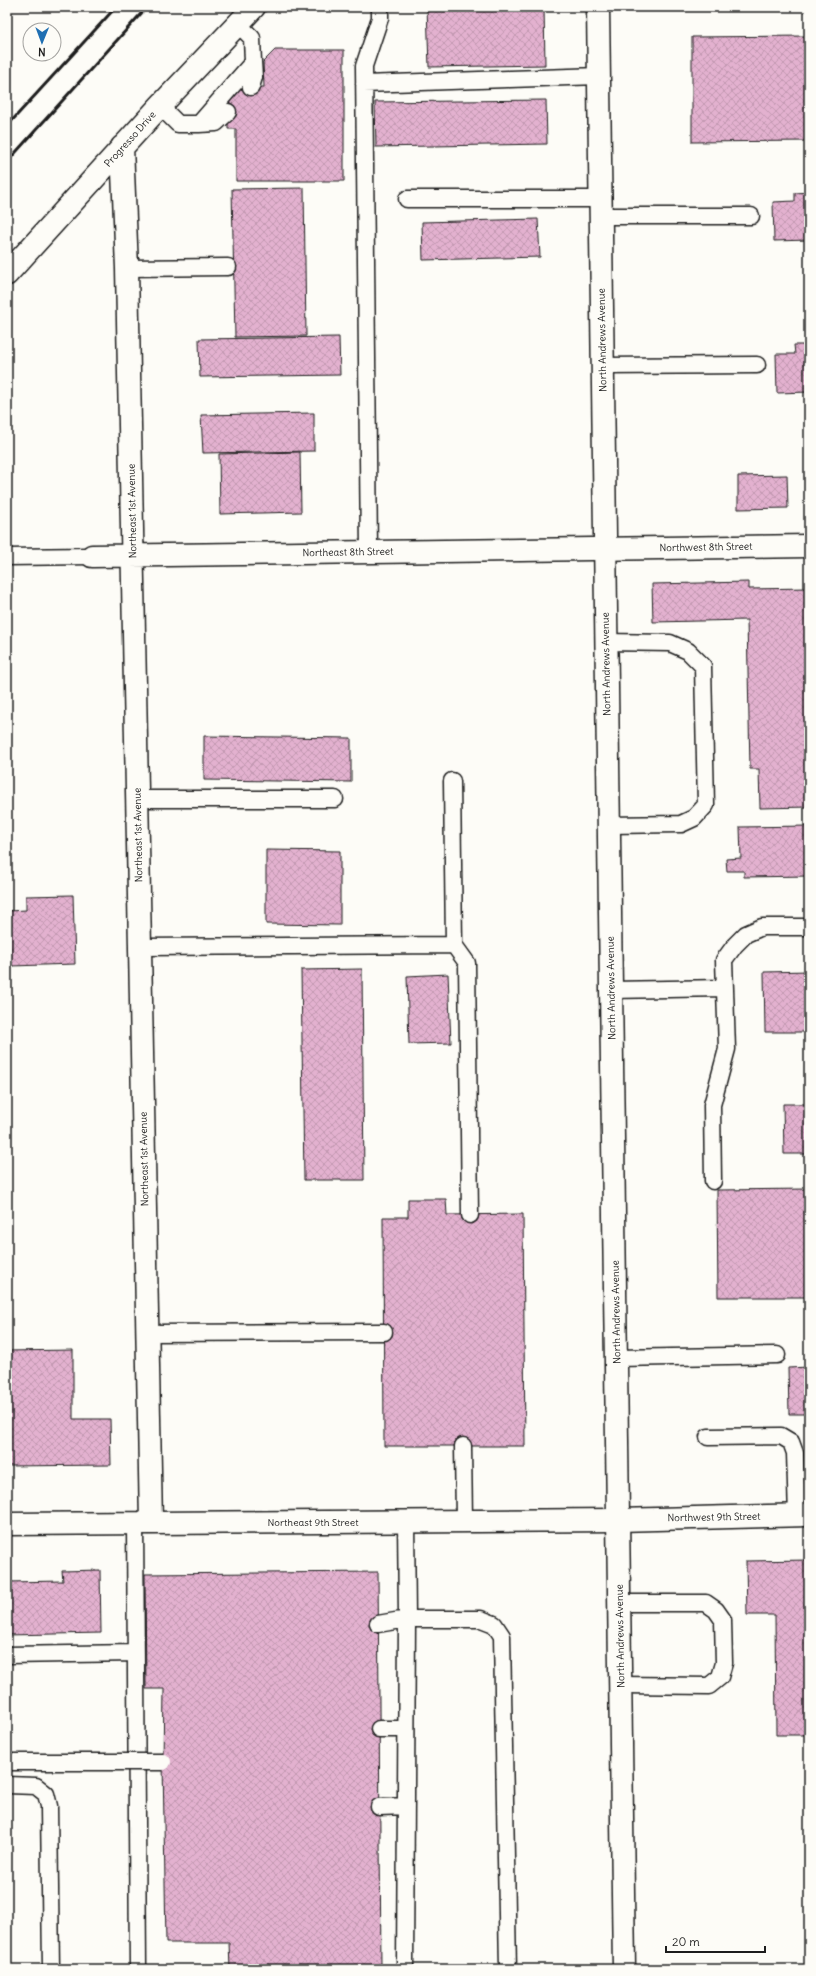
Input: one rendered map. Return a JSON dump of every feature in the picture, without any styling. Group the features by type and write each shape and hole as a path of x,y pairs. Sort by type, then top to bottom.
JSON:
{"street":[{"name":"Progresso Drive","path":"7,274 122,147 254,7"},
{"name":"North Andrews Avenue","path":"598,7 605,642 617,1358 624,1969"},
{"name":"Northeast 1st Avenue","path":"122,147 127,268 147,1333 143,1523"},
{"name":"Northwest 8th Street","path":"604,549 809,546"},
{"name":"Northeast 8th Street","path":"92,556 604,549"},
{"name":"Northwest 9th Street","path":"619,1520 803,1515"},
{"name":"Northeast 9th Street","path":"7,1524 619,1520"}],"lane":[{"path":"369,552 364,66 380,18 380,7"},
{"path":"238,25 252,38 254,77 251,87"},
{"path":"199,124 253,62"},
{"path":"364,84 599,76"},
{"path":"160,106 178,124 216,123 228,112"},
{"path":"407,199 600,207 750,216"},
{"path":"127,268 228,267"},
{"path":"602,366 757,365"},
{"path":"7,557 92,556"},
{"path":"605,642 670,643 688,651 703,666 706,805 694,818 681,824 608,825"},
{"path":"452,781 454,945 467,963 470,1214"},
{"path":"138,799 336,799"},
{"path":"713,1182 712,1105 726,1049 724,960 735,945 746,934 762,927 809,927"},
{"path":"140,948 454,945"},
{"path":"611,990 725,988"},
{"path":"147,1333 384,1332"},
{"path":"617,1358 777,1355"},
{"path":"708,1437 781,1436 791,1442 795,1453 803,1515"},
{"path":"463,1446 464,1521"},
{"path":"405,1969 407,1619 406,1521"},
{"path":"138,1969 136,1585 143,1523"},
{"path":"620,1602 706,1603 716,1610 723,1620 724,1663 720,1677 710,1686 621,1685"},
{"path":"378,1624 407,1619 481,1619 494,1624 502,1636 508,1969"},
{"path":"7,1655 136,1653"},
{"path":"379,1729 406,1729"},
{"path":"7,1762 163,1762"},
{"path":"7,1785 36,1786 46,1794 49,1806 51,1969"},
{"path":"379,1807 406,1806"}],"building":[{"path":"427,7 544,7 545,65 429,67"},
{"path":"809,36 809,141 692,142 692,37"},
{"path":"275,50 344,50 344,181 236,181 236,129 228,129 228,96 238,87 264,87 263,62"},
{"path":"546,100 547,144 376,147 375,102"},
{"path":"304,188 306,336 235,337 232,189"},
{"path":"809,192 809,240 774,241 773,202 795,201 795,193"},
{"path":"538,219 540,257 423,260 422,222"},
{"path":"339,337 340,375 200,377 199,339"},
{"path":"794,345 809,345 809,392 777,393 776,354 795,354"},
{"path":"314,413 314,451 203,453 201,415"},
{"path":"300,452 301,512 220,514 219,454"},
{"path":"787,475 788,508 738,509 738,476"},
{"path":"749,582 749,589 809,588 809,807 760,808 759,769 750,769 747,620 653,622 652,584"},
{"path":"204,736 351,738 351,782 204,780"},
{"path":"809,826 809,876 744,877 744,871 727,871 726,859 741,858 740,827"},
{"path":"266,850 340,851 340,925 266,924"},
{"path":"73,895 75,964 11,966 8,911 26,910 26,896"},
{"path":"362,969 364,1180 304,1180 301,970"},
{"path":"809,971 809,1032 765,1032 764,972"},
{"path":"448,974 451,1043 409,1044 407,976"},
{"path":"783,1104 809,1104 809,1154 784,1154"},
{"path":"809,1189 809,1297 718,1297 717,1190"},
{"path":"408,1199 446,1199 447,1215 523,1214 525,1446 384,1446 383,1217 408,1217"},
{"path":"73,1350 73,1419 110,1419 111,1465 7,1466 7,1351"},
{"path":"809,1367 809,1414 789,1414 788,1368"},
{"path":"809,1560 809,1735 776,1735 775,1615 747,1615 746,1561"},
{"path":"100,1570 101,1633 7,1635 7,1582 63,1581 62,1571"},
{"path":"378,1572 381,1969 230,1969 229,1943 166,1943 163,1762 164,1689 146,1689 145,1574"}],"railway":[{"path":"7,126 116,7"},
{"path":"7,162 147,7"}]}
